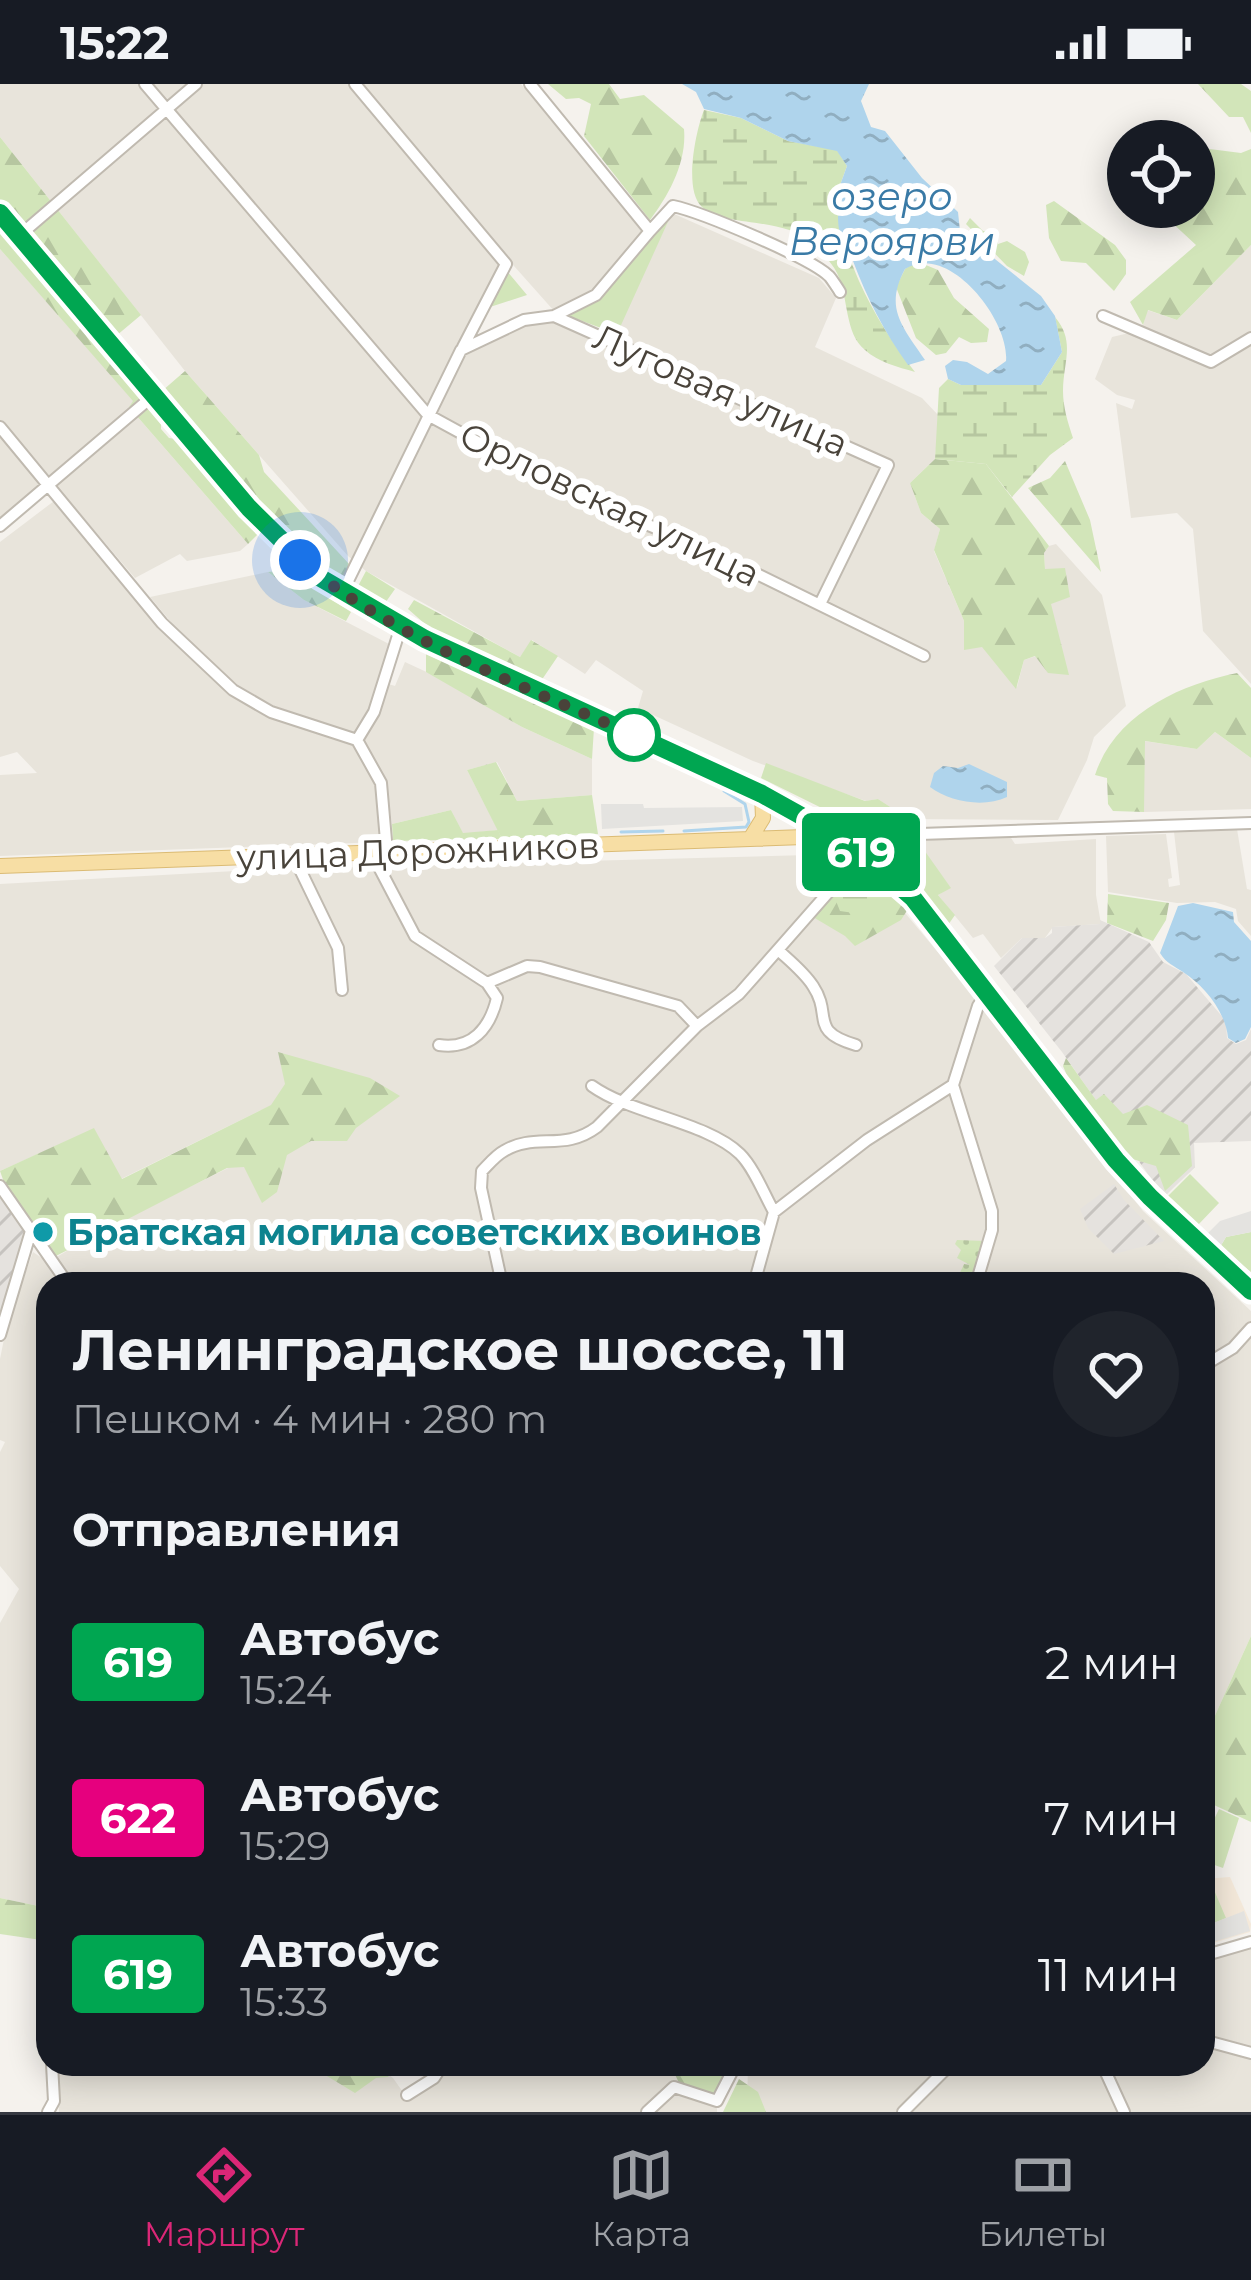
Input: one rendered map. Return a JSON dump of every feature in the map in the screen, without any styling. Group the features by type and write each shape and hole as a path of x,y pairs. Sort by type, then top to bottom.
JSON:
{"main road":[{"path":"0,213 272,534 342,593 401,626 762,794 880,866 913,898 1124,1169 1251,1290"},
{"path":"750,839 764,818 762,794"},
{"name":"улица Дорожников","path":"0,866 750,839 850,844"}],"street":[{"name":"Орловская улица","path":"145,84 428,415 573,494 704,548 925,656"},
{"path":"20,236 196,84"},
{"path":"342,593 506,264 356,84"},
{"path":"530,84 650,231"},
{"path":"461,350 524,320 554,316 596,295 673,206 693,210 803,260 830,277 840,292"},
{"name":"Луговая улица","path":"554,316 888,465 820,604"},
{"path":"1103,316 1211,362 1251,338"},
{"path":"0,526 154,395"},
{"path":"0,427 162,623 233,690 271,712 357,740 381,784 379,852 415,936 487,983 496,998 482,1033 461,1045 439,1045"},
{"path":"357,740 374,712 401,626"},
{"path":"880,866 884,844 920,834 1251,823"},
{"path":"499,1272 481,1188 482,1171 504,1150 530,1143 578,1141 697,1026 739,994 778,950 850,844 896,840"},
{"path":"293,855 338,948 342,990"},
{"path":"778,950 812,982 821,1024 836,1040 856,1045"},
{"path":"487,983 527,966 540,967 678,1006 697,1026"},
{"path":"980,1272 992,1231 992,1211 952,1084 987,992"},
{"path":"757,1272 774,1212 867,1140 952,1084"},
{"path":"592,1086 612,1100 726,1144 743,1156 774,1212"},
{"path":"0,1186 60,1272"},
{"path":"0,1335 32,1231"},
{"path":"1215,1359 1234,1348 1251,1328"},
{"path":"1215,1952 1251,1942"},
{"path":"1215,2043 1251,2053"},
{"path":"48,2112 54,2101 53,2076"},
{"path":"407,2095 435,2076"},
{"path":"647,2112 674,2087 717,2101 730,2076"},
{"path":"903,2112 939,2076"},
{"path":"1108,2076 1124,2112"}],"shaded area":[{"path":"0,84 521,84 643,233 595,291 555,312 506,257 460,348 469,352 527,324 553,321 609,346 672,213 819,278 836,298 815,347 922,398 939,416 935,459 910,483 921,513 940,529 934,551 964,621 1017,687 1024,660 1036,656 1051,603 1069,597 1045,570 1044,553 1049,546 1056,544 1102,595 1126,706 1094,737 1058,820 908,819 878,799 866,801 753,761 638,708 643,691 596,660 585,674 532,640 520,657 366,571 185,371 0,137"},
{"path":"1251,245 1251,684 1203,631 1193,529 1177,513 1131,518 1116,403 1132,409 1135,400 1117,395 1095,379 1112,337 1142,330 1147,310 1177,320"},
{"path":"0,249 134,401 129,407 248,544 240,551 187,561 180,554 135,578 48,476 0,522"},
{"path":"58,498 157,625 231,694 270,716 355,745 376,785 381,842 0,856 0,775 37,773 17,752 0,757 0,542"},
{"path":"268,572 304,600 389,644 379,681 395,686 405,662 522,727 592,759 592,795 517,801 497,762 467,770 498,830 463,834 451,810 392,824 386,782 362,739 274,706 238,685 191,646 150,597"},
{"path":"1215,732 1251,758 1251,809 1144,812 1144,741 1197,749"},
{"path":"601,804 742,807 743,821 602,829"},
{"path":"1237,829 1247,889 1251,890 1251,936 1238,921 1236,909 1215,902 1177,903 1108,892 1106,836 1166,834 1169,887 1180,885 1174,832"},
{"path":"1011,838 1015,844 1096,839 1101,924 1053,927 1045,938 1022,938 1001,958 983,934 973,938 938,895 950,887 917,842"},
{"path":"845,854 859,858 983,1006 1143,1211 1209,1272 36,1272 36,1906 0,1898 0,1623 19,1589 0,1566 0,1452 5,1442 0,1440 0,1359 7,1324 33,1252 48,1262 228,1168 261,1110 121,1179 94,1129 0,1171 0,884 253,870"},
{"path":"1100,920 1149,942 1163,962 1186,974 1226,1021 1227,1038 1236,1044 1246,1040 1251,1029 1251,1141 1194,1143 1195,1167 1164,1197 1062,1052 994,966 1022,938 1045,938 1052,927 1100,924"},
{"path":"1114,1184 1164,1241 1114,1254 1088,1228 1080,1209"},
{"path":"0,1193 27,1232 0,1323"},
{"path":"1251,1211 1251,1232 1226,1237 1220,1247 1206,1235 1220,1221"},
{"path":"1215,1278 1251,1311 1251,1636 1215,1716"},
{"path":"1230,1877 1251,1924 1250,1932 1215,1942 1215,1878"},
{"path":"1244,1911 1250,1931 1215,1941 1215,1922"},
{"path":"1251,1944 1251,2112 747,2112 748,2076 1215,2076 1215,1952"},
{"path":"56,2076 390,2076 405,2095 436,2076 701,2076 717,2101 717,2112 59,2112"}],"green space":[{"path":"548,84 609,84 620,99 644,95 684,129 675,178 650,220 584,136 591,104 566,99"},
{"path":"1198,84 1241,84 1251,91 1251,133 1243,117 1229,117"},
{"path":"704,110 741,118 788,141 837,150 847,166 835,199 844,211 838,238 878,317 915,372 876,358 858,343 837,273 814,245 787,230 726,218 702,207 692,174"},
{"path":"0,137 141,315 116,336 0,200"},
{"path":"1251,149 1251,245 1177,320 1148,310 1143,325 1130,302 1196,245 1178,228 1215,228 1215,150 1241,153"},
{"path":"1054,201 1115,245 1126,260 1126,274 1114,291 1086,263 1061,261 1049,238 1046,205"},
{"path":"672,213 617,334 566,315 610,284 664,216"},
{"path":"970,218 983,231 994,231 998,244 1007,241 1025,252 1029,262 1024,276 1007,266 966,224"},
{"path":"0,224 161,423 161,429 176,439 259,533 248,544 129,407 133,401 0,249"},
{"path":"916,261 938,270 954,298 989,329 987,342 971,343 959,337 946,353 936,355 916,338 896,287 905,269"},
{"path":"507,271 527,295 487,308"},
{"path":"1055,317 1067,344 1063,397 1073,438 1050,455 1012,497 986,464 935,459 939,388 948,379 961,385 1041,385 1062,352"},
{"path":"185,371 259,455 264,472 350,565 343,580 278,526 162,391"},
{"path":"935,459 986,464 1049,546 1044,553 1045,569 1065,568 1070,597 1051,604 1069,675 1048,673 1035,656 1024,660 1016,689 982,647 964,650 964,621 934,550 940,529 921,513 910,483"},
{"path":"1065,461 1090,520 1101,572 1028,488 1050,478"},
{"path":"286,570 351,612 346,621 304,600 268,572"},
{"path":"366,571 395,589 383,606 357,588"},
{"path":"414,600 520,657 531,640 558,656 539,684 433,631 408,609"},
{"path":"426,654 594,728 592,759 522,727 426,672"},
{"path":"1237,673 1251,688 1251,758 1215,732 1197,749 1145,741 1144,812 1113,811 1108,804 1107,778 1095,775 1117,735 1172,694"},
{"path":"496,762 517,801 592,795 598,834 502,839 467,770"},
{"path":"766,763 865,801 878,799 898,812 892,822 855,808 842,818 761,778"},
{"path":"451,810 463,833 498,830 502,839 393,841 392,824"},
{"path":"917,840 951,888 938,895 955,915 948,925 897,866 896,852"},
{"path":"858,865 877,875 908,909 901,920 855,946 813,917"},
{"path":"865,874 887,900 881,909 861,914 840,911 834,896"},
{"path":"1108,894 1169,903 1166,920 1153,941 1107,923"},
{"path":"278,1052 370,1078 400,1096 356,1128 347,1141 311,1141 287,1155 277,1192 262,1203 244,1167 227,1168 54,1257 42,1241 54,1235 44,1218 30,1223 8,1194 0,1171 94,1128 122,1179 271,1105 285,1084"},
{"path":"1066,1058 1096,1100 1104,1094 1123,1114 1147,1105 1188,1125 1192,1166 1165,1191 1156,1166 1129,1158 1116,1146 1068,1078 1063,1066"},
{"path":"1190,1174 1219,1203 1197,1226 1168,1196"},
{"path":"1251,1232 1251,1272 1220,1247 1226,1237"},
{"path":"957,1240 986,1241 977,1272 960,1272 964,1264 970,1265 957,1258 961,1250"},
{"path":"1251,1636 1251,1822 1215,1806 1215,1716"},
{"path":"1219,1809 1239,1818 1223,1868 1215,1865"},
{"path":"1215,1892 1226,1918 1215,1923"},
{"path":"0,1898 36,1906 36,1939 0,1934"},
{"path":"327,2076 389,2076 376,2078 355,2093"},
{"path":"676,2076 725,2076 714,2097 680,2085"},
{"path":"739,2079 758,2092 766,2112 723,2112"}],"water":[{"name":"озеро Вероярви","path":"682,84 869,84 861,101 871,127 885,131 922,178 958,212 960,231 1041,296 1055,316 1062,352 1041,385 961,385 948,379 945,366 953,360 988,374 1006,361 1005,344 973,289 957,275 922,263 905,269 896,295 899,316 925,360 908,365 877,315 841,236 838,216 844,210 835,199 847,166 837,151 788,141 741,118 704,109 696,92"},
{"path":"969,764 1007,782 1007,797 967,802 930,787 934,773 943,766"},
{"path":"1193,903 1233,912 1234,922 1251,941 1251,1027 1245,1039 1236,1043 1228,1038 1219,1010 1206,992 1160,953 1178,906"}],"waterway":[{"path":"684,831 746,827 745,804 724,791"},
{"path":"621,832 663,831"}],"bus line":[{"name":"619","path":"0,213 249,508 319,577 425,639 762,794 850,843 880,866 913,898 1116,1160 1251,1291"}],"place":[{"name":"Братская могила советских воинов","path":"43,1232"}],"route":[{"path":"300,560 342,593 425,639 634,735"}]}
